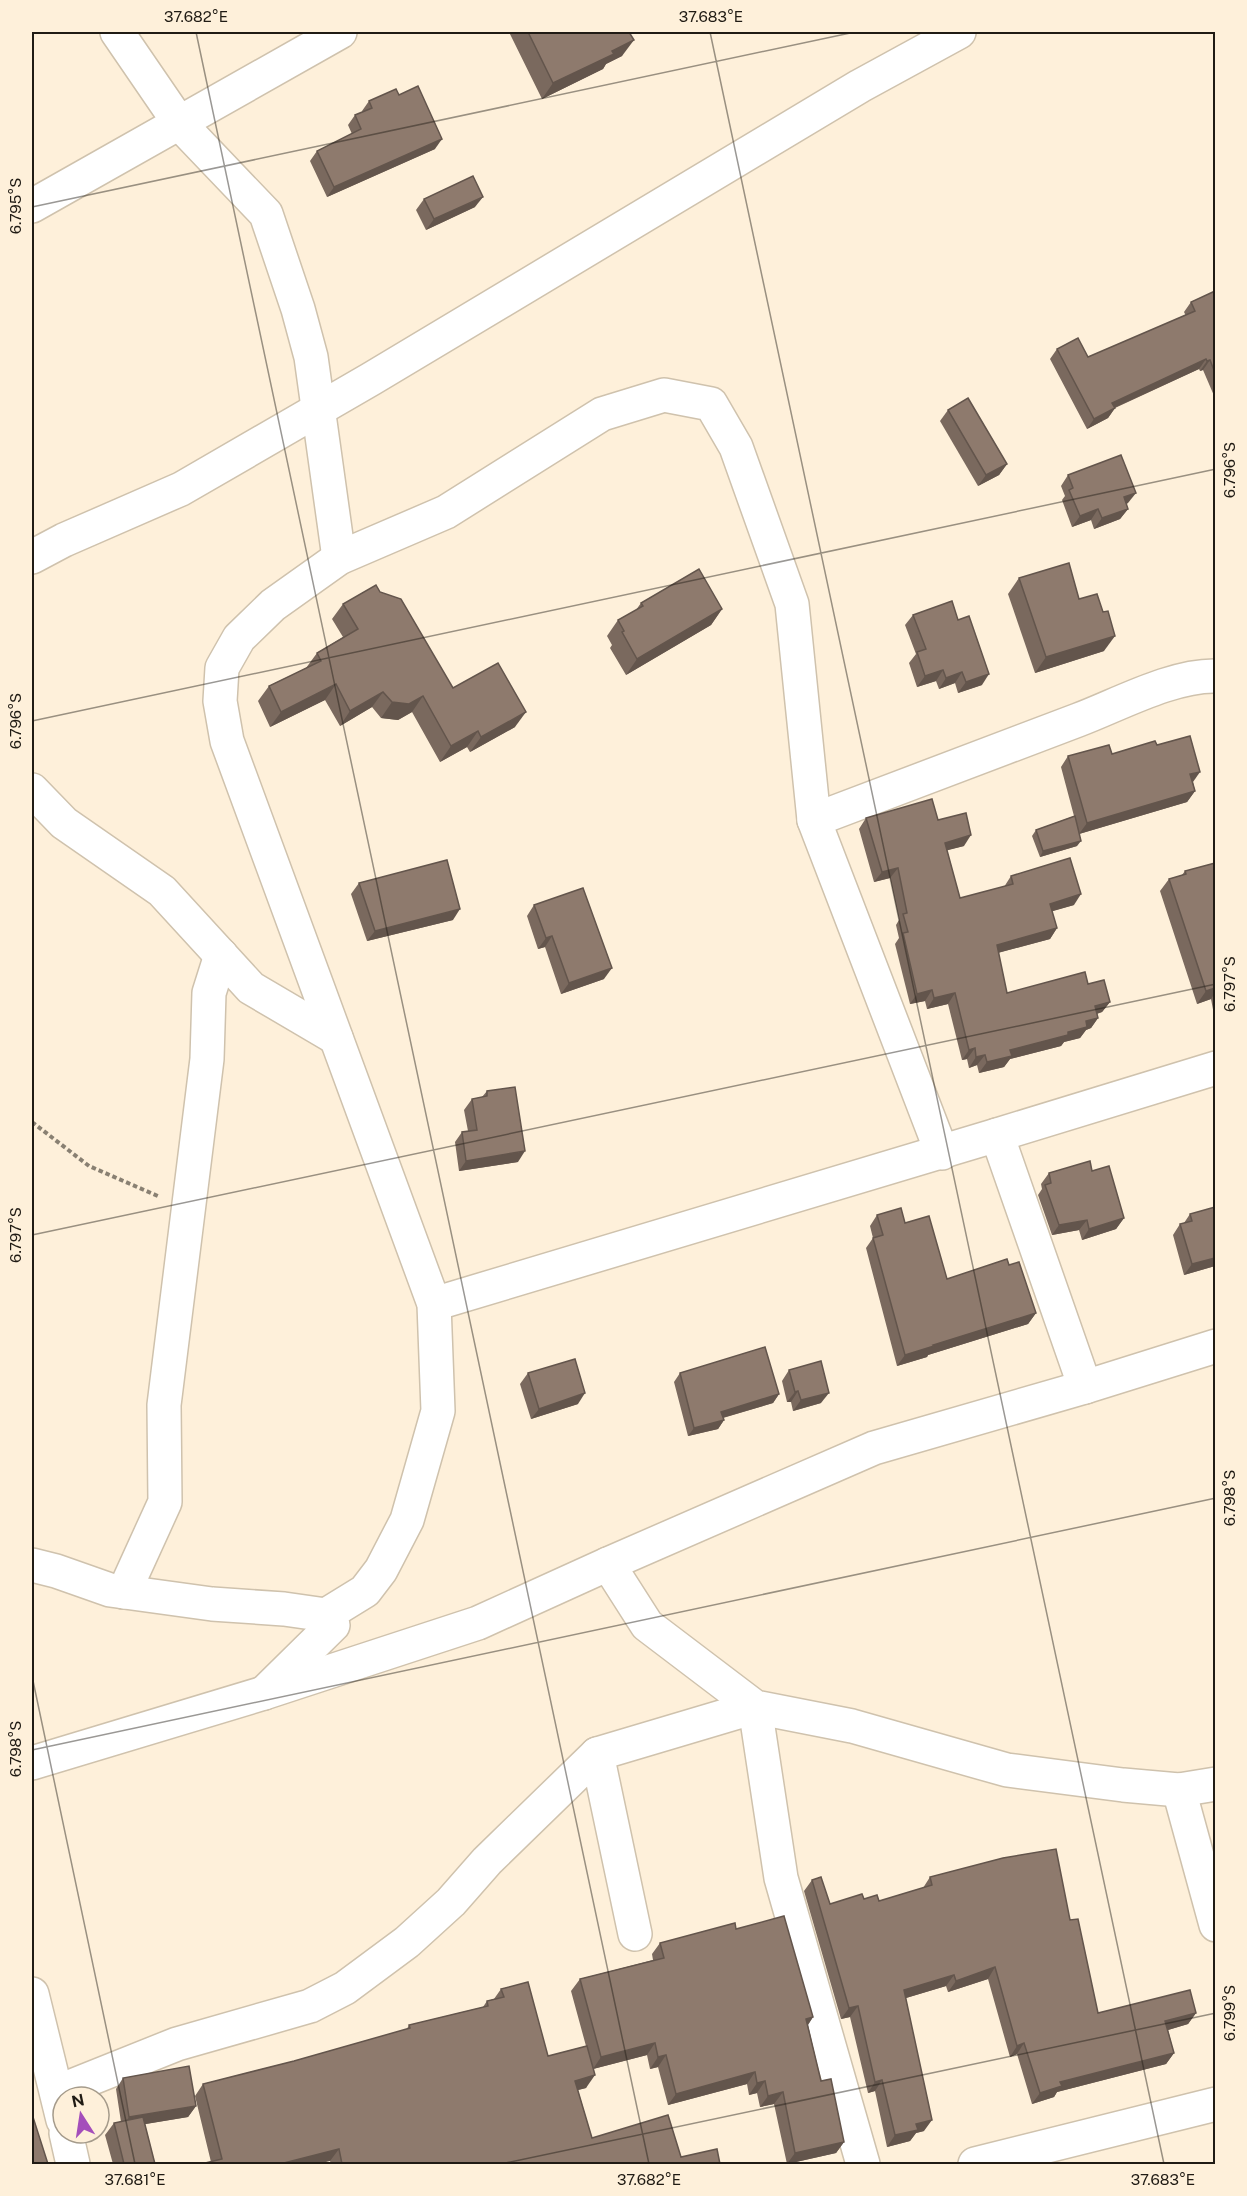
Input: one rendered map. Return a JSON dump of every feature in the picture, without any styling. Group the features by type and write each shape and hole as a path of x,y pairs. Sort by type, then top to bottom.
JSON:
{"street":[{"path":"117,32 180,124 266,214 298,309 310,357 339,558"},
{"path":"32,206 340,32"},
{"path":"32,557 64,540 181,489 849,92 959,32"},
{"path":"32,1565 110,1590 212,1604 284,1609 326,1615 365,1592 381,1570 407,1520 438,1411 434,1304 227,741 220,701 222,668 239,638 273,605 339,558 446,512 602,414 664,395 711,404 736,447 792,604 814,820 942,1153"},
{"path":"814,820 1165,685 1215,676"},
{"path":"32,790 64,823 162,891 251,988 336,1038"},
{"path":"124,1592 165,1502 164,1405 207,1059 209,993 221,956"},
{"path":"434,1304 942,1153 1215,1068"},
{"path":"997,1135 1085,1388"},
{"path":"32,1763 264,1693 478,1623 874,1448 1085,1388 1215,1346"},
{"path":"608,1564 647,1625 755,1707 852,1726 1007,1770 1179,1790 1215,1784"},
{"path":"264,1693 333,1625 326,1615"},
{"path":"100,2085 177,2044 310,2006 337,1993 407,1942 468,1885 487,1861 597,1754 755,1707"},
{"path":"755,1707 782,1878 864,2164"},
{"path":"597,1754 634,1934"},
{"path":"1179,1790 1215,1925"},
{"path":"32,1994 55,2085"},
{"path":"975,2164 1215,2104"},
{"path":"69,2145 73,2164"}],"path":[{"path":"32,1122 89,1166 190,1210"}],"building":[{"path":"528,32 629,32 634,40 612,51 614,54 553,83"},
{"path":"418,86 442,139 334,187 317,151 361,129 355,115 372,108 369,101 396,89 399,95"},
{"path":"473,176 483,197 434,219 424,199"},
{"path":"1215,291 1215,373 1210,360 1206,359 1112,403 1115,408 1094,419 1057,349 1078,338 1088,357 1195,311 1191,302"},
{"path":"968,398 1007,464 986,475 948,410"},
{"path":"1121,455 1136,493 1124,497 1128,509 1102,518 1098,509 1080,516 1069,490 1073,488 1068,475"},
{"path":"1069,563 1079,599 1097,594 1103,612 1108,611 1115,636 1046,657 1019,578"},
{"path":"699,569 722,609 637,659 618,620 643,606 641,603"},
{"path":"376,585 380,592 401,599 453,688 498,663 526,712 481,737 478,731 451,746 423,696 409,704 392,702 383,692 350,711 336,684 281,712 269,686 321,661 317,653 358,629 343,604"},
{"path":"952,601 958,620 969,616 989,674 966,682 962,672 946,678 943,670 925,676 917,652 926,649 913,615"},
{"path":"1190,736 1200,772 1190,774 1195,791 1087,823 1068,756 1109,745 1112,754 1155,741 1157,745"},
{"path":"932,799 938,820 966,813 971,835 945,843 960,898 1013,884 1011,876 1070,858 1081,894 1050,904 1057,928 997,945 1007,993 1085,972 1088,984 1104,980 1110,1002 1095,1006 1098,1018 1086,1021 1087,1027 1068,1032 1068,1035 1010,1050 1012,1056 987,1062 985,1055 976,1057 975,1048 969,1050 955,993 934,998 932,990 917,994 903,933 908,932 903,914 907,913 898,868 882,872 866,818"},
{"path":"1075,816 1081,841 1043,851 1036,830"},
{"path":"447,860 460,909 375,931 359,883"},
{"path":"1215,863 1215,988 1206,991 1169,879 1186,874 1185,871"},
{"path":"583,888 612,968 569,983 552,936 546,938 534,905"},
{"path":"515,1087 525,1151 466,1161 462,1132 477,1130 472,1099 487,1096 487,1091"},
{"path":"1090,1161 1092,1171 1109,1166 1124,1218 1089,1229 1087,1220 1059,1225 1045,1185 1051,1183 1049,1173"},
{"path":"1215,1207 1215,1258 1192,1264 1180,1224 1192,1221 1190,1214"},
{"path":"901,1208 905,1223 929,1216 947,1279 1007,1259 1009,1265 1019,1262 1036,1313 905,1355 873,1238 883,1235 877,1215"},
{"path":"765,1347 779,1394 721,1412 724,1420 694,1428 680,1373"},
{"path":"575,1359 585,1393 539,1409 528,1373"},
{"path":"821,1361 829,1393 801,1400 798,1391 795,1392 789,1370"},
{"path":"1056,1849 1070,1920 1078,1919 1098,2013 1190,1990 1196,2013 1165,2021 1174,2053 1060,2082 1062,2086 1040,2093 1024,2043 1017,2046 995,1967 956,1981 954,1975 904,1990 932,2120 916,2124 918,2130 895,2135 882,2080 875,2082 858,2006 849,2008 812,1880 821,1877 830,1904 862,1894 864,1899 877,1895 879,1901 932,1885 930,1877 1003,1858"},
{"path":"784,1916 813,2017 806,2019 821,2081 831,2079 844,2142 795,2153 783,2092 768,2096 765,2081 757,2083 755,2072 676,2094 666,2055 658,2057 655,2043 601,2057 580,1979 664,1958 660,1943 735,1923 736,1929"},
{"path":"528,1982 548,2056 587,2046 595,2075 575,2081 592,2138 668,2115 681,2157 717,2149 720,2164 342,2164 339,2149 280,2164 201,2164 222,2159 203,2084 410,2028 409,2025 488,2006 487,2001 504,1997 501,1989"},
{"path":"189,2066 196,2106 129,2117 123,2078"},
{"path":"32,2114 48,2164 32,2164"},
{"path":"143,2117 155,2164 124,2164 114,2123"}]}
